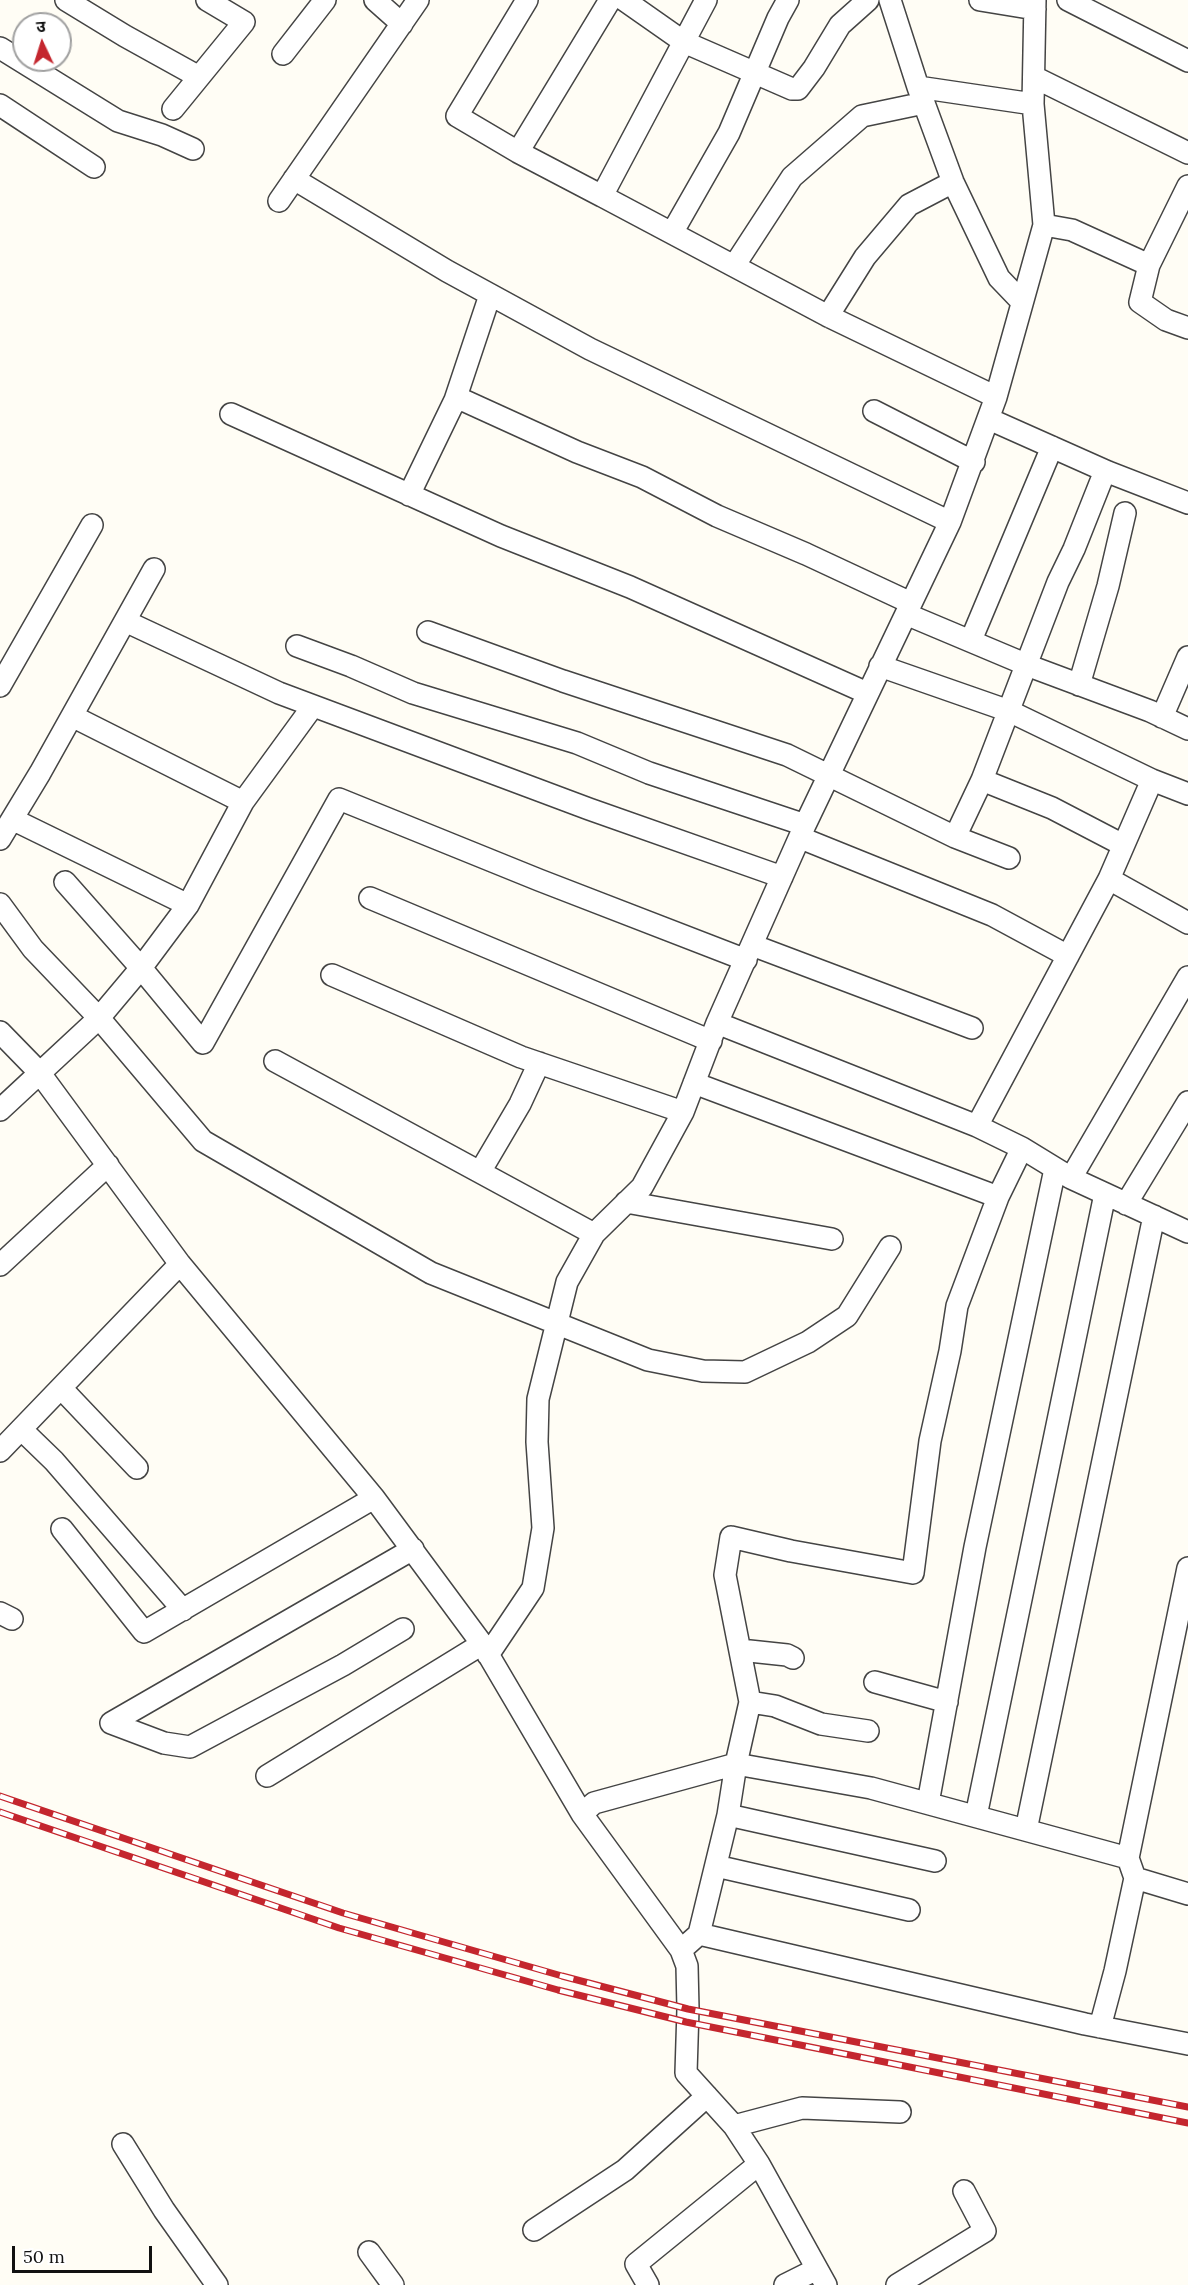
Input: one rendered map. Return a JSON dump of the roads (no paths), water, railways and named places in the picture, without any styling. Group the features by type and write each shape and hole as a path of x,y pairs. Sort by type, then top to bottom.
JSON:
{"street":[{"path":"66,0 199,77"},
{"path":"173,109 244,22 207,0"},
{"path":"283,54 325,0"},
{"path":"375,0 402,24"},
{"path":"279,201 418,0"},
{"path":"527,0 457,116 518,152 828,316 996,397"},
{"path":"518,152 610,0"},
{"path":"624,0 684,42 783,87 798,89 814,68 840,25 868,0"},
{"path":"602,196 706,0"},
{"path":"672,233 729,133 788,0"},
{"path":"890,0 953,182 999,278 1022,302"},
{"path":"267,1776 485,1650 532,1588 543,1528 537,1443 538,1399 567,1282 594,1234 642,1187 682,1112 714,1032 782,877 867,693 950,522 974,462 996,397 1044,225 1034,104 1035,4 980,0"},
{"path":"1068,0 1188,61"},
{"path":"0,48 118,121 162,135 193,149"},
{"path":"1034,77 1188,153"},
{"path":"734,266 792,177 862,116 921,95 1034,104"},
{"path":"0,105 94,167"},
{"path":"294,179 490,295 590,349 950,522"},
{"path":"828,316 866,257 909,205 953,182"},
{"path":"1188,186 1149,266 1140,303 1166,320 1188,328"},
{"path":"1044,225 1072,230 1149,266"},
{"path":"409,495 455,400 490,295"},
{"path":"455,400 465,401 577,452 642,477 717,516 806,554 971,640 1188,729"},
{"path":"874,411 974,462"},
{"path":"231,414 501,536 630,587 867,693"},
{"path":"989,419 1105,471 1188,503"},
{"path":"971,640 1052,447"},
{"path":"955,837 982,780 1026,664 1105,471"},
{"path":"1079,685 1108,586 1125,513"},
{"path":"0,686 92,525"},
{"path":"0,839 154,569"},
{"path":"125,621 279,693 312,706 589,809 782,877"},
{"path":"428,632 563,681 787,755 955,837 1009,858"},
{"path":"297,646 413,693 577,743 803,832 992,915 1068,956"},
{"path":"1162,717 1188,657"},
{"path":"880,666 1009,711 1152,780 1188,794"},
{"path":"0,1110 99,1018 141,968 189,905 243,802 312,706"},
{"path":"72,716 243,802"},
{"path":"982,780 1052,808 1123,845"},
{"path":"977,1126 1109,879 1152,780"},
{"path":"65,882 141,968 202,1043 339,800 539,880 972,1028"},
{"path":"12,819 189,905"},
{"path":"1109,879 1188,923"},
{"path":"370,898 714,1032 977,1126 1063,1173 1188,1232"},
{"path":"0,904 33,949 99,1018 203,1141 430,1274 648,1360 703,1371 745,1372 808,1342 847,1316 890,1246"},
{"path":"332,975 539,1063 682,1112"},
{"path":"928,1803 975,1547 1063,1173 1188,977"},
{"path":"0,1032 39,1072 180,1264 374,1498 412,1549 485,1650 582,1814 681,1950 687,1966 686,2073 734,2126 759,2163 822,2277 785,2285"},
{"path":"275,1061 594,1234"},
{"path":"480,1172 520,1104 539,1063"},
{"path":"694,1083 998,1197"},
{"path":"1126,1203 1152,1165 1188,1102"},
{"path":"681,1950 699,1934 728,1815 736,1764 750,1702 725,1575 731,1537 790,1551 913,1573 930,1441 950,1351 957,1306 998,1197 1022,1149"},
{"path":"0,1265 108,1166"},
{"path":"976,1816 1105,1194"},
{"path":"626,1202 832,1239"},
{"path":"1026,1830 1154,1216"},
{"path":"0,1451 180,1264"},
{"path":"61,1388 137,1468"},
{"path":"22,1430 54,1461 183,1610"},
{"path":"62,1529 144,1632 374,1498"},
{"path":"404,1629 343,1665 190,1747 164,1743 111,1723 412,1549"},
{"path":"1100,2027 1115,1971 1132,1868 1183,1618 1188,1568"},
{"path":"740,1650 788,1655 793,1658"},
{"path":"875,1682 947,1702"},
{"path":"750,1702 775,1706 821,1724 868,1731"},
{"path":"582,1814 594,1803 736,1764 871,1788 1026,1830 1132,1868 1188,1894"},
{"path":"728,1815 935,1861"},
{"path":"716,1866 909,1910"},
{"path":"699,1934 1100,2027 1188,2044"},
{"path":"534,2230 625,2170 707,2096"},
{"path":"734,2126 802,2108 900,2112"},
{"path":"123,2144 164,2210 217,2285"},
{"path":"648,2285 636,2264 759,2163"},
{"path":"897,2285 985,2231 964,2190"},
{"path":"369,2252 393,2285"}],"railway":[{"path":"0,1796 343,1913 562,1976 688,2009 1188,2107"},
{"path":"0,1812 339,1928 558,1990 686,2022 1188,2123"}]}
